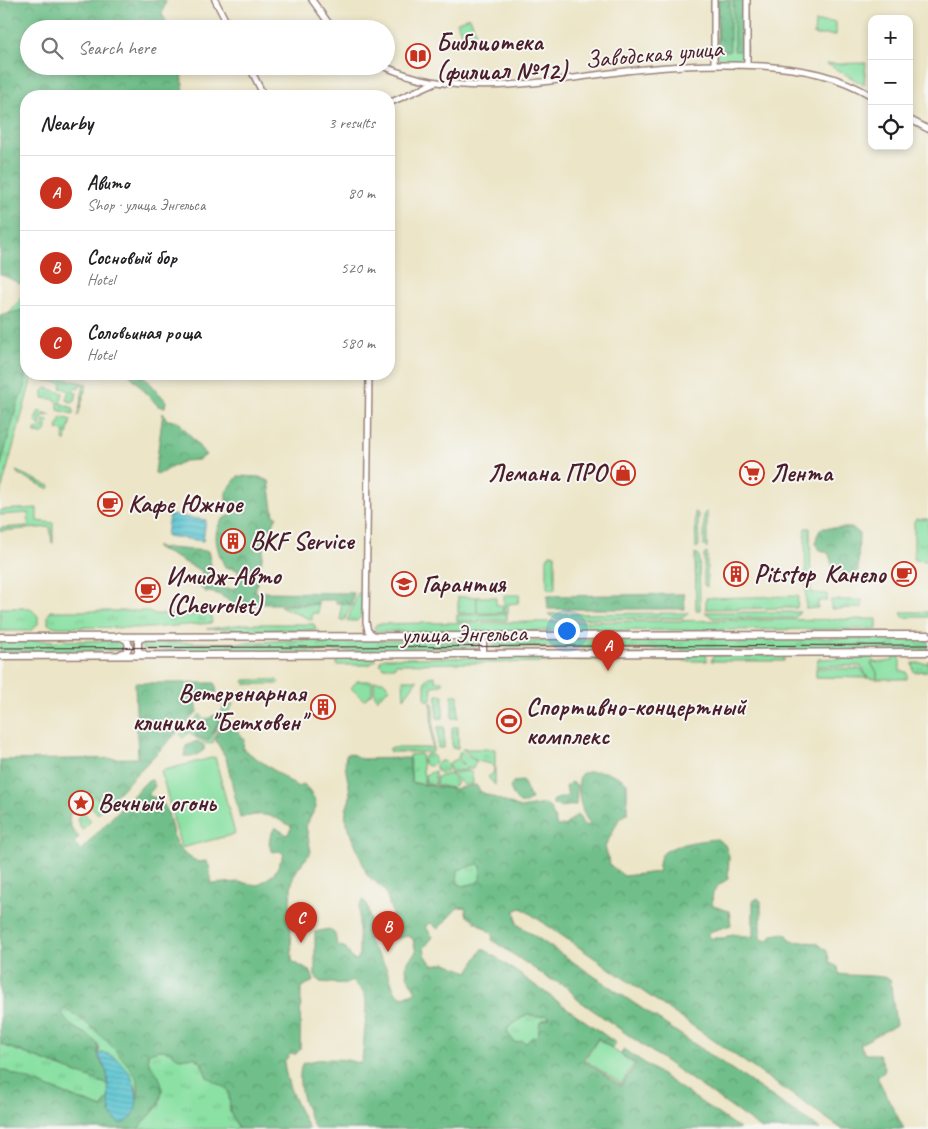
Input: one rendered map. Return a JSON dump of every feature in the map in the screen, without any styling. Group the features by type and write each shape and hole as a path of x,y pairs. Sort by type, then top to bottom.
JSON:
{"main road":[{"path":"113,636 124,638 129,646 126,652 115,655"},
{"path":"153,636 142,638 136,645 140,653 153,655"},
{"path":"483,636 484,654"},
{"name":"улица Энгельса","path":"0,637 928,636"},
{"name":"улица Энгельса","path":"0,656 928,652"}],"street":[{"path":"215,0 225,20"},
{"path":"312,0 326,20"},
{"path":"714,0 714,65"},
{"path":"747,0 747,65"},
{"name":"Заводская улица","path":"395,70 435,83 470,86 521,85 644,69 747,65 811,71 842,80 868,94"},
{"path":"254,75 261,90"},
{"name":"Заводская улица","path":"395,100 435,83"},
{"path":"913,121 928,129"},
{"name":"улица Энгельса","path":"369,380 366,622 368,631 376,636"}],"green space":[{"path":"0,0 166,0 162,14 165,20 20,20 20,75 182,75 183,90 20,90 20,284 0,274"},
{"path":"717,0 718,51 730,51 730,0 733,0 734,51 746,51 740,62 724,63 717,57"},
{"path":"718,0 730,0 730,51 718,51"},
{"path":"733,0 746,0 746,51 734,51"},
{"path":"470,17 476,33 463,38 457,22"},
{"path":"815,22 836,22 836,35 814,35"},
{"path":"866,63 864,85 827,64"},
{"path":"20,300 20,312 6,316"},
{"path":"20,311 20,380 25,380 25,387 17,405 0,468 0,316"},
{"path":"25,380 31,380 0,495 0,468 17,405 25,387"},
{"path":"41,380 69,380 87,384 78,416 84,385 80,384 78,389 74,388 73,392 77,393 75,400 72,402 66,400 69,390 61,388 62,383"},
{"path":"134,380 147,380 166,401 165,407 158,406"},
{"path":"46,388 63,393 60,403 73,408 73,414 58,410 58,402 54,399 43,398 43,391"},
{"path":"39,411 51,415 42,416 40,426 35,420"},
{"path":"163,413 167,420 178,421 206,455 198,460 184,461 157,475 155,473"},
{"path":"61,417 71,420 65,442 63,439 65,432 57,429"},
{"path":"44,419 48,421 46,432 42,434 35,433 35,429 43,427"},
{"path":"16,471 50,486 49,489 18,474"},
{"path":"238,476 259,477 269,481 274,516 277,516 266,538 255,592 354,593 351,604 336,603 336,600 318,600 318,604 258,604 244,610 237,609 223,597 215,593 205,592 199,586 202,571 155,547 208,551 216,588 233,589 239,584 238,570 225,567 218,549 216,536 219,524 225,517 233,513 232,508 226,502 226,492"},
{"path":"37,508 37,521 53,523 53,543 50,527 0,531 0,528 29,526 28,513 0,515 0,510"},
{"path":"707,511 707,548 704,546 704,514"},
{"path":"695,512 698,514 699,546 696,548"},
{"path":"916,519 928,519 928,561 914,560 914,521"},
{"path":"805,528 810,528 811,593 827,594 827,601 818,601 818,608 806,609"},
{"path":"822,528 853,528 859,533 858,571 846,574 834,571 829,554 819,549 816,543"},
{"path":"695,553 699,555 700,610 696,610"},
{"path":"707,553 707,587 704,585 704,555"},
{"path":"550,554 555,554 555,589 549,590 547,587 547,558"},
{"path":"358,593 362,593 361,617 357,621 347,621"},
{"path":"684,594 685,609 548,609 547,596"},
{"path":"504,595 520,595 518,603 508,604 508,613 504,613"},
{"path":"798,596 797,608 706,609 706,598"},
{"path":"458,597 477,597 477,613 458,613"},
{"path":"477,597 496,597 496,605 502,605 503,613 477,613"},
{"path":"831,600 862,600 862,608 831,609"},
{"path":"341,603 351,604 344,621 341,620"},
{"path":"318,604 318,613 312,613 312,620 280,606"},
{"path":"0,608 30,608 38,616 38,624 30,631 0,631"},
{"path":"51,611 147,611 153,614 194,615 196,613 211,615 212,623 149,628 56,627 48,624 48,615"},
{"path":"705,612 800,612 795,618 713,618"},
{"path":"901,612 928,612 928,617 903,617"},
{"path":"689,613 682,618 556,619 548,614"},
{"path":"507,614 507,620 457,621 457,615"},
{"path":"877,619 877,629 378,632 374,628 377,624 422,623"},
{"path":"244,624 314,624 316,630 207,629"},
{"path":"652,638 928,638 928,650 711,651 583,647 494,647 491,644 494,641"},
{"path":"0,640 121,641 125,643 125,647 121,650 0,652"},
{"path":"291,640 477,641 480,644 476,647 402,649 393,651 259,652 242,650 144,650 141,646 144,642 243,643"},
{"path":"706,654 707,661 573,660 573,655"},
{"path":"714,655 784,655 784,661 711,661"},
{"path":"893,656 900,656 900,671 907,672 907,679 877,679 877,672 871,663 893,661"},
{"path":"547,657 551,662 395,664 395,667 383,667 380,664 380,661 384,658"},
{"path":"872,657 874,662 871,664 877,672 877,679 868,678 861,666 816,666 818,659"},
{"path":"337,658 373,658 376,660 369,665 337,665"},
{"path":"928,660 928,671 914,672 912,663 927,663"},
{"path":"816,668 861,669 868,678 816,677"},
{"path":"435,676 435,681 442,681 442,685 432,686 431,700 425,700 425,681 428,677"},
{"path":"277,680 279,682 278,684 245,684 243,681"},
{"path":"403,680 417,680 404,698"},
{"path":"357,681 372,681 372,693 364,700 351,688"},
{"path":"374,681 383,681 390,688 377,699 374,693"},
{"path":"135,683 215,683 217,693 204,693 198,698 198,711 105,806 92,792 75,801 77,805 69,817 69,821 72,829 79,837 74,843 81,850 147,781 152,780 155,786 147,796 155,798 166,807 174,838 181,850 198,862 206,861 209,866 212,884 238,882 258,885 274,874 284,855 280,851 273,852 269,843 270,837 275,827 287,835 292,827 267,815 240,818 226,758 215,739 218,730 226,723 231,724 244,739 243,749 298,787 304,784 314,798 316,807 306,826 311,852 293,878 290,908 292,961 311,972 314,981 301,987 300,1049 296,1054 290,1054 284,1062 290,1088 309,1129 239,1129 230,1112 229,1093 226,1088 207,1077 201,1062 194,1057 180,1059 172,1053 161,1050 148,1054 148,1057 149,1063 158,1075 161,1083 161,1098 154,1111 138,1129 0,1129 0,1069 102,1108 109,1096 110,1113 131,1117 136,1104 139,1089 133,1073 115,1051 91,1027 70,1012 63,1010 68,1022 98,1044 99,1059 107,1072 109,1085 0,1044 0,760 138,758"},
{"path":"437,695 443,695 443,718 437,718"},
{"path":"452,695 458,695 458,718 452,718"},
{"path":"223,701 233,704 217,727 213,743 207,744 190,734 205,718 213,718 219,715 223,709"},
{"path":"431,702 433,704 433,752 390,752 390,748 432,748"},
{"path":"200,714 203,717 183,738 180,735"},
{"path":"215,715 220,720 208,741 196,736 196,732"},
{"path":"438,727 444,727 444,748 438,748"},
{"path":"452,727 458,727 458,748 452,748"},
{"path":"197,741 204,745 204,750 195,756 184,756 186,746"},
{"path":"462,749 495,749 495,785 488,777 493,774 494,768 491,764 477,761"},
{"path":"460,751 476,761 473,769 469,769 458,758"},
{"path":"350,753 361,759 409,758 412,783 453,789 476,785 481,792 520,808 545,804 551,809 557,826 564,826 578,814 583,824 587,826 590,824 580,800 579,779 581,774 599,771 617,776 627,783 627,814 619,819 605,847 610,865 624,876 658,872 661,856 671,848 687,843 717,839 725,845 729,856 728,879 715,890 712,901 713,906 729,911 731,925 709,932 709,938 724,938 732,934 753,937 753,901 758,898 761,901 761,939 768,941 772,935 785,933 792,941 817,943 827,951 830,963 838,967 839,974 890,979 896,1025 860,1044 865,1054 879,1054 885,1068 884,1072 877,1077 904,1129 842,1129 522,908 515,910 517,924 820,1129 762,1129 577,999 567,987 548,978 492,940 493,934 467,916 465,907 457,908 438,929 431,923 425,926 433,937 424,948 426,956 432,965 446,963 468,972 483,948 616,1043 612,1048 598,1038 583,1060 621,1086 636,1064 621,1054 624,1049 740,1129 315,1129 305,1105 301,1089 300,1072 302,1064 323,1059 362,1061 366,1001 360,988 352,981 346,984 320,982 315,976 315,932 329,929 335,934 337,945 346,948 352,959 357,960 359,956 359,907 363,900 367,904 373,936 368,941 385,965 395,992 403,997 416,992 406,971 408,962 416,952 413,939 408,936 395,939 388,919 392,913 385,890 367,875 346,820 346,810 350,796 345,765 346,755","holes":["478,864 481,866 480,879 476,883 463,886 457,883 458,870","527,1014 537,1017 546,1015 550,1018 540,1022 538,1036 531,1038 526,1043 522,1041 515,1043 507,1032 508,1028"]},
{"path":"421,754 425,785 412,782 409,755"},
{"path":"427,754 431,754 435,760 431,766 427,766 423,762 423,758"},
{"path":"215,757 235,834 181,848 161,771"},
{"path":"457,759 468,770 450,771 449,763"},
{"path":"444,761 447,762 447,772 440,773 437,772 436,765 437,762"},
{"path":"435,771 435,785 426,784 425,775"},
{"path":"469,771 472,773 473,784 464,785 450,773"},
{"path":"449,774 458,782 452,788 436,785 437,777"},
{"path":"523,781 531,799 521,803 513,795 510,787 513,782"},
{"path":"571,782 577,785 576,805 560,807 553,804 553,800 568,796 566,787"},
{"path":"92,792 105,806 98,814 85,799 77,805 75,801 84,793"},
{"path":"82,810 91,821 82,830 77,820"},
{"path":"478,864 481,866 481,879 476,883 463,886 457,883 458,870"},
{"path":"64,1009 73,1013 94,1029 125,1061 137,1079 137,1098 136,1086 103,1053 98,1054 100,1049 92,1038 75,1028 65,1019 62,1013"},
{"path":"527,1014 537,1017 546,1015 550,1018 542,1020 538,1036 531,1038 526,1043 522,1041 515,1043 507,1032 508,1028"},
{"path":"598,1039 634,1064 621,1084 585,1060"},
{"path":"0,1044 109,1085 109,1096 102,1108 0,1069"},
{"path":"158,1049 171,1052 180,1059 194,1057 201,1062 207,1077 226,1088 229,1093 230,1112 239,1129 138,1129 160,1104 157,1074 148,1062 148,1054"}],"water":[{"path":"169,515 206,520 203,541 166,536"},
{"path":"103,1053 115,1058 124,1066 136,1089 137,1101 135,1111 129,1120 120,1124 110,1113 107,1073 98,1054"}],"tram line":[{"path":"0,648 928,645"}],"place":[{"name":"Библиотека (филиал №12)","path":"418,56"},
{"name":"Лемана ПРО","path":"623,473"},
{"name":"Лента","path":"752,473"},
{"name":"Кафе Южное","path":"110,504"},
{"name":"BKF Service","path":"233,541"},
{"name":"Pitstop","path":"736,574"},
{"name":"Канело","path":"904,574"},
{"name":"Гарантия","path":"404,584"},
{"name":"Имидж-Авто (Chevrolet)","path":"148,590"},
{"name":"Авито","path":"608,671"},
{"name":"Ветеренарная клиника \"Бетховен\"","path":"323,707"},
{"name":"Спортивно-концертный комплекс","path":"509,721"},
{"name":"Вечный огонь","path":"81,803"},
{"name":"Соловьиная роща","path":"301,943"},
{"name":"Сосновый бор","path":"388,952"}]}
